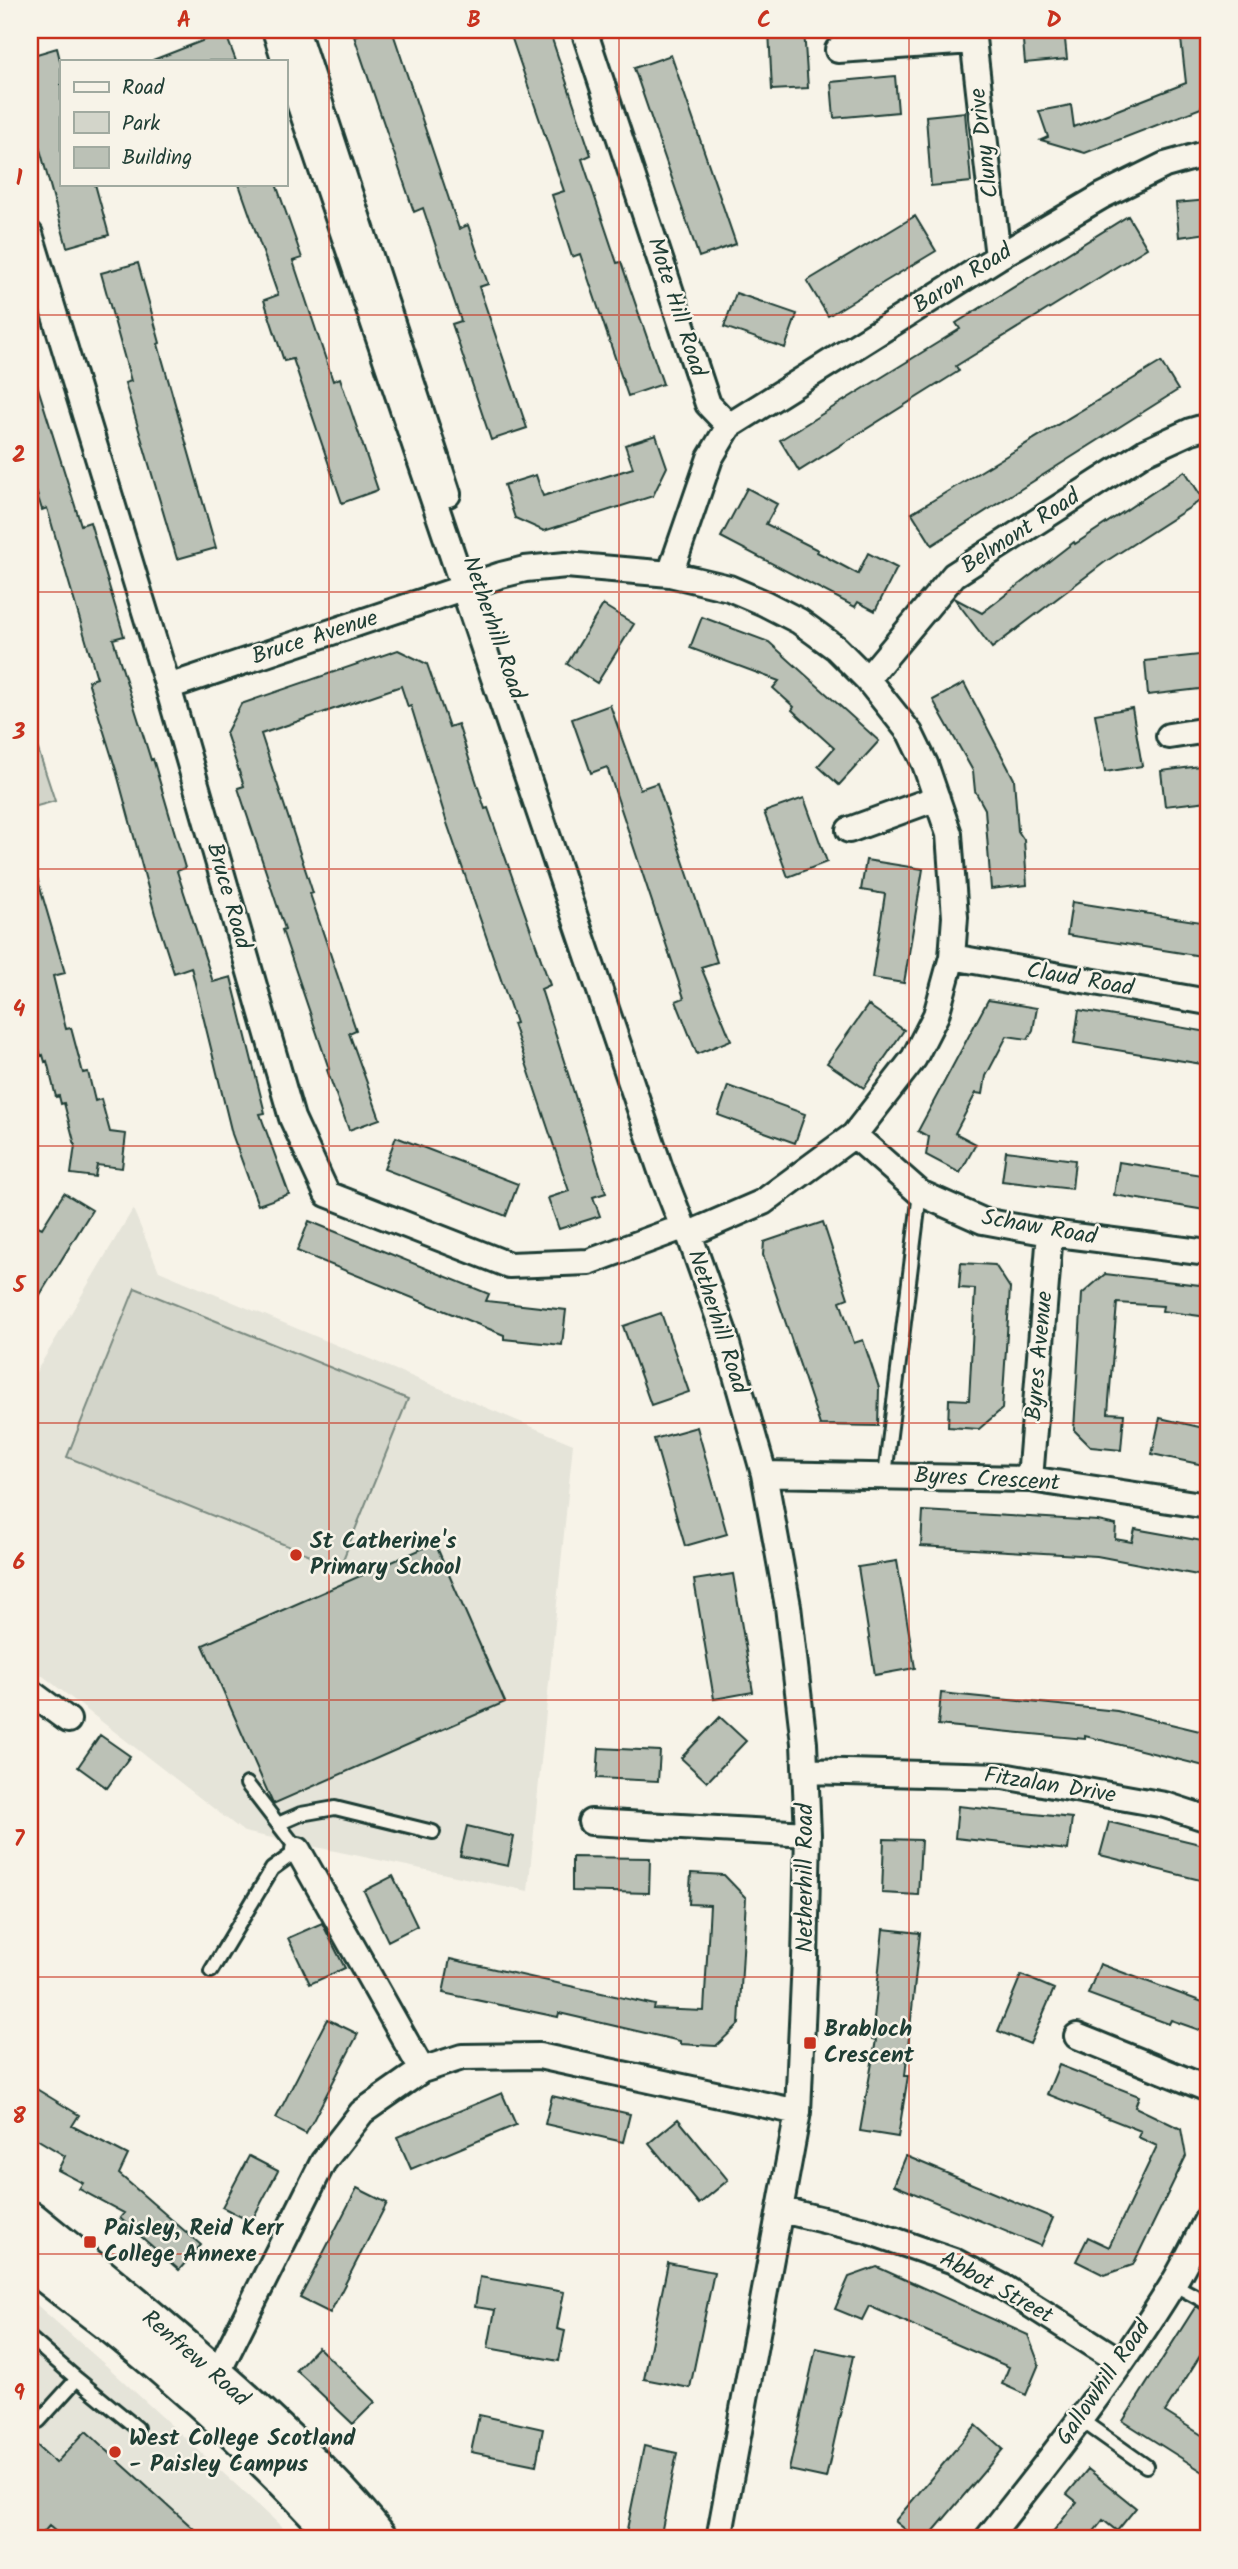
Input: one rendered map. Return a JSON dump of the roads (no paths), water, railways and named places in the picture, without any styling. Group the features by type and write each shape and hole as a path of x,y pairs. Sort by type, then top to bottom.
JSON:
{"main road":[{"name":"Renfrew Road","path":"30,2221 207,2387 342,2539"},
{"name":"Renfrew Road","path":"30,2261 120,2330 207,2387 327,2480 378,2539"}],"street":[{"name":"Netherhill Road","path":"275,30 285,60"},
{"name":"Netherhill Road","path":"296,30 470,587"},
{"name":"Mote Hill Road","path":"584,30 708,404 729,426"},
{"path":"838,50 972,35"},
{"name":"Cluny Drive","path":"972,35 999,257"},
{"name":"Netherhill Road","path":"287,67 675,1163 686,1231 723,1330 764,1474 788,1606 806,1770 808,1834 798,2112 719,2539"},
{"name":"Baron Road","path":"729,426 999,257 1102,196 1166,164 1208,153"},
{"name":"Bruce Road","path":"30,234 168,687 292,1118 327,1194 509,1265 589,1262 686,1231 763,1202 854,1135 914,1058 936,1015 952,957 955,917 949,834 937,798"},
{"path":"670,574 710,458 729,426"},
{"name":"Belmont Road","path":"867,679 954,575 1145,452 1208,426"},
{"name":"Bruce Avenue","path":"168,687 525,569 566,565 670,574 729,588 764,603 799,621 835,648 867,679 910,733 937,798"},
{"path":"1169,736 1208,730"},
{"path":"849,830 937,798"},
{"name":"Claud Road","path":"952,957 1208,1002"},
{"name":"Schaw Road","path":"854,1135 920,1193 983,1221 1051,1233 1208,1253"},
{"name":"Byres Avenue","path":"1030,1479 1051,1233"},
{"name":"Byres Crescent","path":"764,1474 1030,1479 1208,1506"},
{"path":"30,1692 68,1720"},
{"name":"Fitzalan Drive","path":"806,1770 1003,1776 1165,1805 1208,1819"},
{"path":"591,1822 808,1834"},
{"path":"298,1850 422,2070"},
{"path":"1077,2036 1208,2088"},
{"path":"207,2387 323,2162 362,2112 422,2070 462,2057 539,2056 798,2112"},
{"name":"Abbot Street","path":"782,2210 865,2230 954,2261 1003,2287 1121,2362"},
{"name":"Gallowhill Road","path":"987,2539 1081,2420 1121,2362 1173,2284 1208,2218"}],"lane":[{"path":"885,1475 920,1193"},
{"path":"211,1970 272,1869 298,1850 247,1784"},
{"path":"278,1824 301,1814 335,1808 433,1832"},
{"path":"1173,2284 1208,2302"},
{"path":"30,2338 137,2428"},
{"path":"30,2417 39,2421 77,2379"},
{"path":"1081,2420 1146,2466"}],"place":[{"name":"St Catherine's Primary School","path":"296,1555"},
{"name":"Brabloch Crescent","path":"810,2043"},
{"name":"Paisley, Reid Kerr College Annexe","path":"90,2242"},
{"name":"West College Scotland - Paisley Campus","path":"115,2452"}]}
